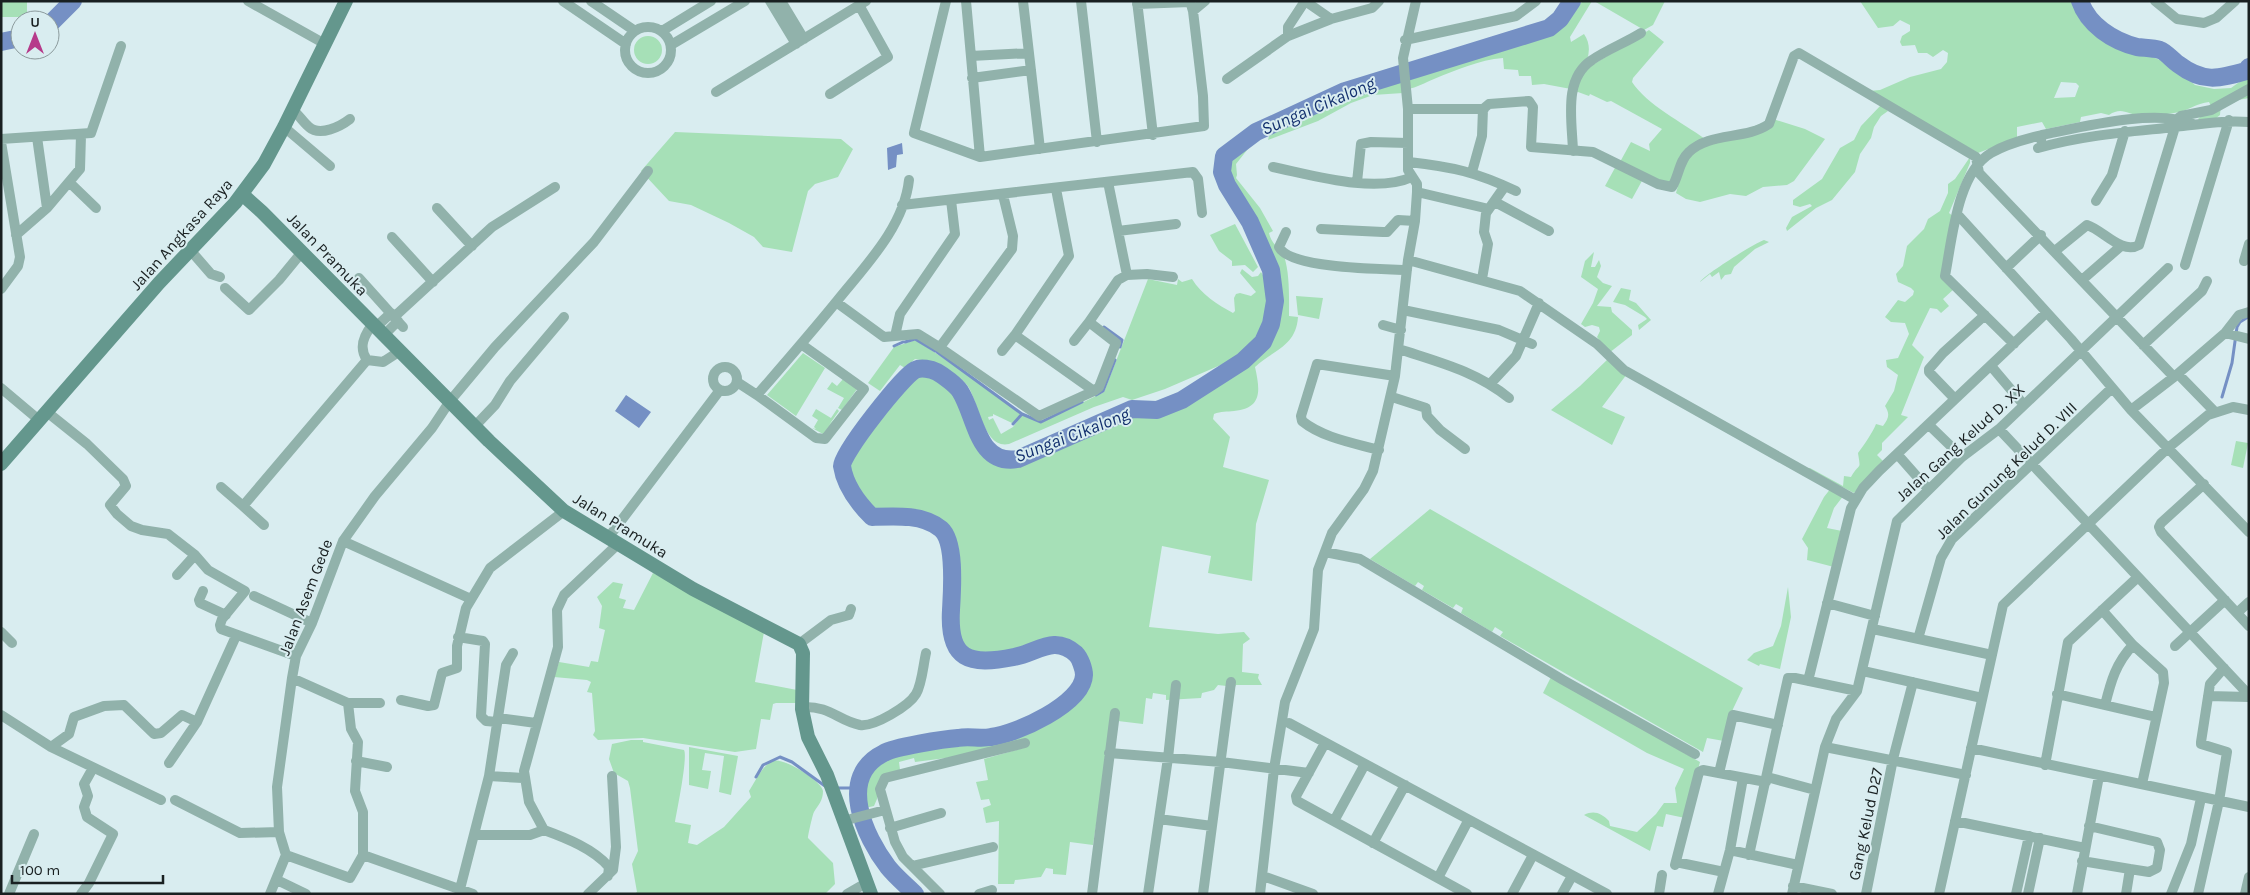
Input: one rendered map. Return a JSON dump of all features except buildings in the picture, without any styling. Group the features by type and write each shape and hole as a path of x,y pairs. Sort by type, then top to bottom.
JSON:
{"street":[{"path":"248,1 325,44"},
{"name":"Jalan Angkasa Raya","path":"1,464 159,283 222,219 242,194 264,164 284,127 346,1"},
{"path":"563,1 626,44"},
{"path":"591,1 635,31"},
{"path":"662,31 711,1"},
{"path":"671,46 744,1"},
{"path":"770,1 800,41"},
{"path":"781,1 800,41"},
{"path":"946,1 914,134 980,157 1153,135 1204,126 1203,96 1191,5"},
{"path":"966,1 980,157"},
{"path":"1023,1 1040,149"},
{"path":"1081,1 1098,142"},
{"path":"1153,135 1137,3 1191,5 1205,1"},
{"path":"1288,36 1288,27 1305,1 1331,20"},
{"path":"1227,79 1288,36 1331,20 1372,8 1379,1"},
{"path":"1260,894 1274,769 1285,702 1314,629 1318,570 1332,533 1364,489 1379,450 1392,397 1415,221 1417,192 1417,184 1408,170 1408,109 1403,58 1405,40 1416,1"},
{"path":"1405,40 1516,16 1536,1"},
{"path":"2155,1 2177,19 2204,23 2216,18 2236,1"},
{"path":"716,92 863,3 888,57 830,94"},
{"path":"645,27 662,31 668,37 671,46 668,62 659,70 648,73 636,70 628,62 626,44 635,31 645,27"},
{"path":"1573,151 1571,100 1572,86 1575,80 1591,60 1641,34"},
{"path":"1,289 19,261 16,235 6,212 1,140 91,134 94,131 121,46"},
{"path":"971,56 1029,53"},
{"path":"1408,109 1484,109 1490,104 1530,101 1533,107 1531,147 1602,156 1658,184 1672,187 1684,158 1698,145 1769,124 1794,56 1799,54 1976,157 1979,173 2143,345 2215,412"},
{"path":"972,78 1031,70"},
{"path":"2055,251 2087,225 2102,232 2120,246 2130,248 2139,245 2176,123 2181,116 2211,110 2249,89"},
{"path":"1472,172 1482,136 1484,109"},
{"path":"292,110 310,128 316,130 329,130 350,119"},
{"path":"2014,344 1945,276 1959,203 1970,176 1977,165 1990,153 2042,135 2124,120 2194,124 2229,120 2249,122"},
{"path":"2185,265 2229,120"},
{"path":"2042,135 2038,148 2071,139 2176,123"},
{"path":"284,127 330,166"},
{"path":"2096,201 2112,175 2125,131"},
{"path":"16,235 47,208 81,166 81,135"},
{"path":"37,137 47,208"},
{"path":"1357,182 1361,144 1371,142 1408,143"},
{"path":"1408,162 1457,168 1472,172 1516,191"},
{"path":"1273,167 1357,182 1400,183 1412,178"},
{"name":"Jalan Asem Gede","path":"286,855 278,832 276,787 292,678 296,656 312,622 343,540 375,496 432,428 450,401 517,322 594,242 648,171"},
{"path":"902,205 1193,172 1198,179 1202,213"},
{"path":"757,395 878,251 894,226 909,180"},
{"path":"69,182 96,208"},
{"path":"1108,182 1127,275"},
{"path":"1482,279 1488,244 1484,232 1484,224 1492,206 1505,186"},
{"path":"367,360 362,345 366,334 397,320 433,282 492,227 555,187"},
{"path":"1002,351 1069,256 1056,189"},
{"path":"1417,192 1492,206 1549,231"},
{"name":"Jalan Pramuka","path":"242,194 475,426 564,511 727,608 799,644"},
{"path":"939,347 1012,249 1012,236 1003,195"},
{"path":"895,336 900,314 955,234 951,200"},
{"path":"438,208 472,246"},
{"path":"1958,215 2082,351 2132,410 2249,532"},
{"path":"1321,229 1387,232 1398,220 1415,221"},
{"path":"1118,231 1176,224"},
{"path":"1286,232 1279,247 1288,256 1327,266 1408,265 1482,279 1520,291 1584,334 1624,370 1854,499"},
{"path":"2006,268 2040,235"},
{"path":"392,237 433,282"},
{"path":"2244,261 2249,244"},
{"path":"2082,280 2120,246"},
{"path":"191,251 211,274 220,277"},
{"path":"225,288 249,310 302,252"},
{"name":"Jalan Gang Kelud D. XX","path":"1857,691 1897,521 1962,457 1999,429 2168,268"},
{"path":"1074,341 1118,280 1127,275 1147,274 1174,277"},
{"path":"359,278 397,320"},
{"path":"2143,345 2202,291 2208,281"},
{"path":"836,302 884,337 918,334 1038,416 1099,387 1116,343 1089,322"},
{"path":"1492,383 1527,342 1539,303"},
{"path":"1403,310 1472,323 1499,330 1527,342"},
{"path":"2132,410 2176,376 2236,336 2239,315 2249,312"},
{"path":"1808,681 1838,555 1854,499 1879,471 2046,313"},
{"path":"1955,399 1929,372 1929,369 1943,353 1985,315"},
{"path":"475,426 496,405 510,381 564,317"},
{"path":"1383,325 1401,330"},
{"path":"1015,335 1094,391"},
{"path":"737,382 733,389 720,390 714,383 713,378 717,370 721,368 726,367 734,370 737,382 816,438 825,439 864,389 801,344"},
{"path":"1399,349 1468,371 1492,383 1509,398"},
{"path":"367,360 382,362 400,351"},
{"path":"243,506 367,360"},
{"path":"1379,450 1323,433 1302,421 1301,416 1317,364 1395,376"},
{"path":"1991,366 2024,405"},
{"path":"1,388 87,444 123,478 126,486 110,505 131,526 142,530 168,534 195,555 208,570 250,594 312,622"},
{"name":"Jalan Gunung Kelud D. VIII","path":"1918,639 1944,549 1986,506 2112,388"},
{"path":"608,876 609,867 603,860 574,843 544,830 529,802 523,778 536,723 558,647 557,610 559,604 573,586 613,541 720,390"},
{"path":"1392,397 1426,408 1427,416 1440,430 1465,449"},
{"path":"1939,894 2003,605 2168,448 2215,412 2233,407 2249,410"},
{"path":"1929,425 1962,457"},
{"path":"1999,429 2249,696"},
{"path":"1898,455 1928,489"},
{"path":"2204,484 2161,522 2159,527 2249,626"},
{"path":"221,486 264,525"},
{"path":"401,700 428,706 434,705 442,673 457,668 458,637 466,608 490,568 564,511"},
{"path":"343,540 471,599"},
{"path":"1325,552 1360,559 1563,680 1695,754"},
{"path":"177,575 195,555"},
{"path":"2045,764 2068,642 2138,577"},
{"path":"203,591 200,602 226,615"},
{"path":"250,594 226,615 221,622 221,629 236,636 296,656"},
{"path":"2175,646 2225,600"},
{"path":"2237,613 2249,602"},
{"path":"1827,603 1875,616"},
{"path":"847,894 869,888 846,820 808,737 802,707 803,653 799,644 831,620 849,615 852,608"},
{"path":"2102,610 2133,644 2164,672 2164,683 2142,784"},
{"path":"1873,629 1992,655"},
{"path":"1,632 12,643"},
{"path":"169,763 197,722 236,636"},
{"path":"458,637 483,641 485,644 482,716 486,721 536,723"},
{"path":"2105,705 2112,676 2122,657 2133,644"},
{"path":"460,889 490,776 506,665 513,653"},
{"path":"802,707 829,710 860,724 873,723 889,716 912,700 917,693 926,653"},
{"path":"2198,894 2219,801 2227,752 2201,744 2212,680 2224,668"},
{"path":"1863,671 1982,698"},
{"path":"292,678 348,702 380,703"},
{"path":"1749,855 1788,678 1857,691 1836,719 1825,747 1793,890 1832,894"},
{"path":"1204,894 1231,682"},
{"name":"Gang Kelud D27","path":"1866,894 1893,759 1913,682"},
{"path":"1148,894 1160,819 1176,684"},
{"path":"2057,694 2156,716"},
{"path":"2208,696 2249,696"},
{"path":"270,894 286,855 350,878 363,855 363,812 355,791 358,742 351,729 348,702"},
{"path":"51,747 70,734 74,717 104,706 124,705 154,734 161,733 182,715 197,722"},
{"path":"1092,894 1115,712"},
{"path":"1,715 51,747 161,800"},
{"path":"1719,773 1732,715 1778,724"},
{"path":"1289,722 1468,821 1607,894"},
{"path":"1325,742 1296,796 1297,801 1467,894"},
{"path":"940,894 899,850 890,828 880,789 885,778 1025,743"},
{"path":"1825,747 1966,774"},
{"path":"1971,748 2249,807"},
{"path":"1109,753 1221,762 1309,773"},
{"path":"356,761 387,767"},
{"path":"1334,821 1364,764"},
{"path":"81,894 89,883 113,834 87,817 84,807 88,796 84,784 93,768"},
{"path":"1724,872 1676,863 1699,772 1767,780 1815,790"},
{"path":"490,776 523,778"},
{"path":"588,894 613,870 616,847 612,776"},
{"path":"2076,894 2099,776"},
{"path":"1718,894 1730,850 1743,778"},
{"path":"1373,843 1405,785"},
{"path":"2171,894 2191,844 2201,798"},
{"path":"175,800 240,833 278,832"},
{"path":"846,820 885,810"},
{"path":"890,828 941,813"},
{"path":"1160,819 1212,826"},
{"path":"1438,878 1468,821"},
{"path":"1955,821 2085,848"},
{"path":"2082,860 2149,872 2157,868 2160,850 2157,842 2089,826"},
{"path":"474,835 530,835 544,830"},
{"path":"9,894 34,834"},
{"path":"2016,894 2029,836"},
{"path":"2028,894 2040,838"},
{"path":"912,866 993,847"},
{"path":"1730,850 1798,865"},
{"path":"363,855 473,894"},
{"path":"1512,894 1533,855"},
{"path":"2126,894 2130,869"},
{"path":"1659,894 1662,875"},
{"path":"1263,876 1313,894"},
{"path":"1562,894 1572,876"},
{"path":"2245,894 2249,877"},
{"path":"277,880 306,894"},
{"path":"979,894 992,890"}],"green space":[{"path":"1,1 27,1 27,10 10,10 10,17 1,17"},
{"path":"1583,1 1592,1 1570,37 1571,42 1584,34 1589,48 1583,69 1571,89 1544,84 1532,85 1531,76 1519,76 1518,70 1504,69 1503,58 1468,66 1408,89 1406,77 1472,59 1481,53 1548,34"},
{"path":"1594,1 1665,1 1653,25 1644,30"},
{"path":"1860,1 2074,1 2080,20 2106,43 2126,51 2141,52 2169,64 2195,85 2214,89 2231,88 2249,75 2249,98 2221,103 2220,115 2215,119 2201,121 2198,119 2211,106 2209,102 2173,113 2135,115 2118,111 2109,115 2101,113 2081,117 2080,122 2046,129 2042,122 2017,127 2017,138 1978,153 1869,91 1880,90 1910,77 1941,69 1947,62 1948,53 1943,50 1933,57 1927,53 1918,53 1915,45 1902,46 1900,42 1902,36 1910,31 1910,25 1900,20 1893,26 1878,28","holes":["2061,82 2076,83 2079,86 2075,97 2054,98"]},
{"path":"1649,30 1664,42 1633,78 1632,82 1656,106 1705,139 1693,144 1670,185 1620,162 1631,142 1650,151 1649,144 1662,129 1611,101 1607,102 1590,94 1589,96 1578,92 1573,93 1583,71"},
{"path":"648,36 658,40 662,50 658,60 648,64 638,60 634,50 638,40"},
{"path":"1402,77 1403,93 1373,95 1351,103 1318,121 1268,140 1270,132 1347,97"},
{"path":"1881,105 1888,111 1881,116 1874,127 1871,138 1860,154 1855,172 1832,200 1816,208 1787,231 1786,228 1792,217 1812,206 1810,204 1800,207 1793,205 1793,200 1822,179 1840,148 1854,140 1861,126"},
{"path":"1773,119 1805,129 1825,139 1794,181 1787,185 1763,187 1746,196 1730,194 1700,202 1686,199 1676,193 1684,164 1697,148"},
{"path":"675,132 841,139 853,149 838,177 815,184 808,191 792,252 763,247 754,237 729,223 691,205 669,201 641,171"},
{"path":"1255,140 1236,164 1236,178 1260,208 1273,231 1269,233 1270,237 1284,256 1286,263 1289,286 1289,316 1298,317 1293,335 1289,341 1255,367 1258,390 1255,402 1243,409 1214,414 1213,419 1230,437 1223,467 1269,480 1256,524 1252,581 1208,573 1211,556 1162,546 1149,627 1218,634 1244,632 1250,639 1243,644 1242,672 1259,674 1258,678 1262,685 1236,685 1235,687 1218,685 1214,690 1202,693 1201,698 1166,700 1166,695 1153,693 1152,699 1146,698 1143,724 1118,721 1108,747 1093,845 1070,842 1066,875 1053,874 1053,869 1046,868 1041,877 1015,880 1014,884 998,884 999,821 986,823 983,808 991,805 989,799 981,800 976,782 988,780 984,759 1023,748 915,762 914,758 899,762 900,770 884,774 877,788 877,799 874,806 865,808 866,780 875,767 887,758 959,743 993,743 1026,733 1070,708 1085,691 1090,675 1084,654 1071,641 1047,639 1013,651 978,655 965,650 959,643 957,615 959,576 954,537 946,525 912,511 875,511 856,487 849,466 850,459 898,396 920,375 942,382 949,388 974,440 996,464 1019,465 1133,415 1159,416 1184,406 1247,365 1267,346 1277,325 1281,301 1278,268 1256,219 1232,182 1228,171 1229,159"},
{"path":"1970,157 1970,163 1949,213 1954,217 1941,274 1954,289 1943,299 1949,306 1941,313 1937,309 1930,308 1912,345 1924,357 1901,415 1908,417 1882,443 1882,450 1877,455 1884,462 1854,493 1805,468 1810,468 1843,486 1844,476 1851,477 1859,466 1858,453 1871,435 1876,424 1883,426 1887,421 1888,411 1885,406 1894,391 1898,375 1887,367 1886,360 1898,358 1909,334 1905,323 1891,322 1885,317 1898,300 1905,302 1913,295 1914,291 1898,282 1896,274 1903,266 1907,246 1924,229 1928,219 1940,211 1948,193 1948,184 1955,179"},
{"path":"1616,166 1643,179 1632,199 1605,186"},
{"path":"1235,224 1258,267 1253,272 1245,265 1232,266 1232,261 1219,251 1210,235"},
{"path":"1764,240 1769,242 1755,249 1734,267 1731,274 1725,275 1721,280 1719,272 1712,277 1710,274 1700,282 1710,273"},
{"path":"1594,252 1591,267 1595,267 1599,260 1601,266 1597,277 1603,283 1612,286 1597,306 1611,307 1612,312 1632,330 1632,335 1609,353 1597,337 1600,331 1599,327 1592,325 1585,327 1581,324 1593,303 1598,289 1581,277 1585,261"},
{"path":"1242,269 1252,277 1258,276 1261,272 1267,282 1271,296 1266,325 1247,350 1230,361 1165,389 1132,400 1123,397 1094,407 1009,444 1000,444 987,432 967,385 950,371 929,362 915,359 905,368 900,365 880,391 868,383 894,347 916,340 976,380 1021,414 1012,423 993,414 993,416 988,417 989,420 993,418 1001,434 1013,427 1022,415 1041,423 1104,392 1148,279 1177,285 1178,279 1182,282 1192,279 1210,299 1233,313 1235,311 1234,298 1236,294 1240,293 1251,296 1256,292 1240,273"},
{"path":"1621,288 1631,290 1629,300 1636,303 1651,320 1639,330 1638,325 1647,319 1625,305 1613,302"},
{"path":"1296,296 1323,298 1319,319 1298,315"},
{"path":"803,353 825,368 796,416 767,395"},
{"path":"1608,359 1627,374 1602,407 1625,417 1612,445 1551,410"},
{"path":"843,379 857,389 842,410 838,408 844,398 827,389 832,382 837,386"},
{"path":"816,409 831,418 837,409 839,411 829,425 841,412 823,434 812,428 816,429 814,427 818,420 812,416"},
{"path":"2236,441 2248,443 2243,468 2231,465"},
{"path":"1831,488 1844,495 1834,508 1827,528 1842,531 1834,567 1807,560 1808,548 1802,539 1824,497"},
{"path":"1430,509 1743,688 1733,709 1724,741 1707,738 1703,752 1500,636 1503,632 1495,627 1492,632 1461,613 1463,608 1456,604 1453,608 1422,590 1424,586 1418,582 1415,586 1370,559"},
{"path":"653,573 764,632 755,682 797,690 796,703 773,704 770,720 761,719 756,749 735,752 643,738 598,740 593,735 595,731 592,693 587,692 591,682 554,677 559,662 589,667 591,661 598,662 605,630 599,628 602,606 597,597 613,582 623,584 619,598 626,600 623,608 634,610"},
{"path":"1788,587 1791,617 1780,669 1760,664 1759,666 1747,660 1754,653 1773,646 1781,626"},
{"path":"1551,677 1700,762 1685,818 1666,814 1663,827 1657,826 1650,851 1584,815 1597,813 1609,821 1610,826 1637,832 1656,814 1664,803 1677,803 1675,788 1684,769 1647,753 1543,693"},
{"path":"631,740 643,740 643,742 684,750 683,773 675,822 691,825 688,843 697,845 724,827 751,797 749,791 762,770 769,763 778,761 785,763 809,776 821,787 823,794 813,813 808,838 833,863 835,884 825,894 634,894 637,892 632,864 638,851 630,788 628,781 614,773 609,759 612,744"},
{"path":"689,747 738,756 731,795 719,792 724,756 705,753 702,770 711,771 708,789 689,785"}],"water":[{"path":"902,143 903,154 897,155 896,167 888,170 887,148"},
{"path":"626,395 651,412 639,428 615,411"}],"waterway":[{"path":"60,14 73,1"},
{"name":"Sungai Cikalong","path":"915,894 888,867 871,840 864,824 859,807 858,791 861,776 869,763 884,753 898,748 966,737 991,737 1031,724 1061,707 1073,696 1081,686 1084,673 1076,654 1060,645 1045,646 1022,655 998,660 974,659 964,656 953,640 951,627 952,568 946,535 934,524 917,518 872,517 862,506 849,487 842,466 844,459 861,432 908,375 920,369 929,369 937,372 960,391 986,447 994,455 1004,459 1018,459 1132,409 1157,410 1182,400 1243,361 1263,342 1271,324 1275,301 1271,270 1250,222 1227,185 1222,172 1224,156 1256,132 1345,91 1549,28 1560,19 1572,1"},
{"name":"Sungai Cikalong","path":"2080,1 2095,25 2103,31 2119,41 2137,47 2162,51 2178,64 2195,74 2211,78 2227,76 2246,71 2249,67"},
{"path":"1,42 10,40"},
{"path":"2222,397 2232,363 2237,327 2240,322 2248,317"},
{"path":"1104,327 1122,340 1120,347"},
{"path":"905,342 915,339 935,351"},
{"path":"894,346 903,342"},
{"path":"937,352 1022,414"},
{"path":"1096,395 1103,391 1115,360"},
{"path":"1013,424 1022,414 1041,422 1082,402"},
{"path":"756,777 763,765 780,757 792,762 825,786"},
{"path":"836,788 859,788"}]}
